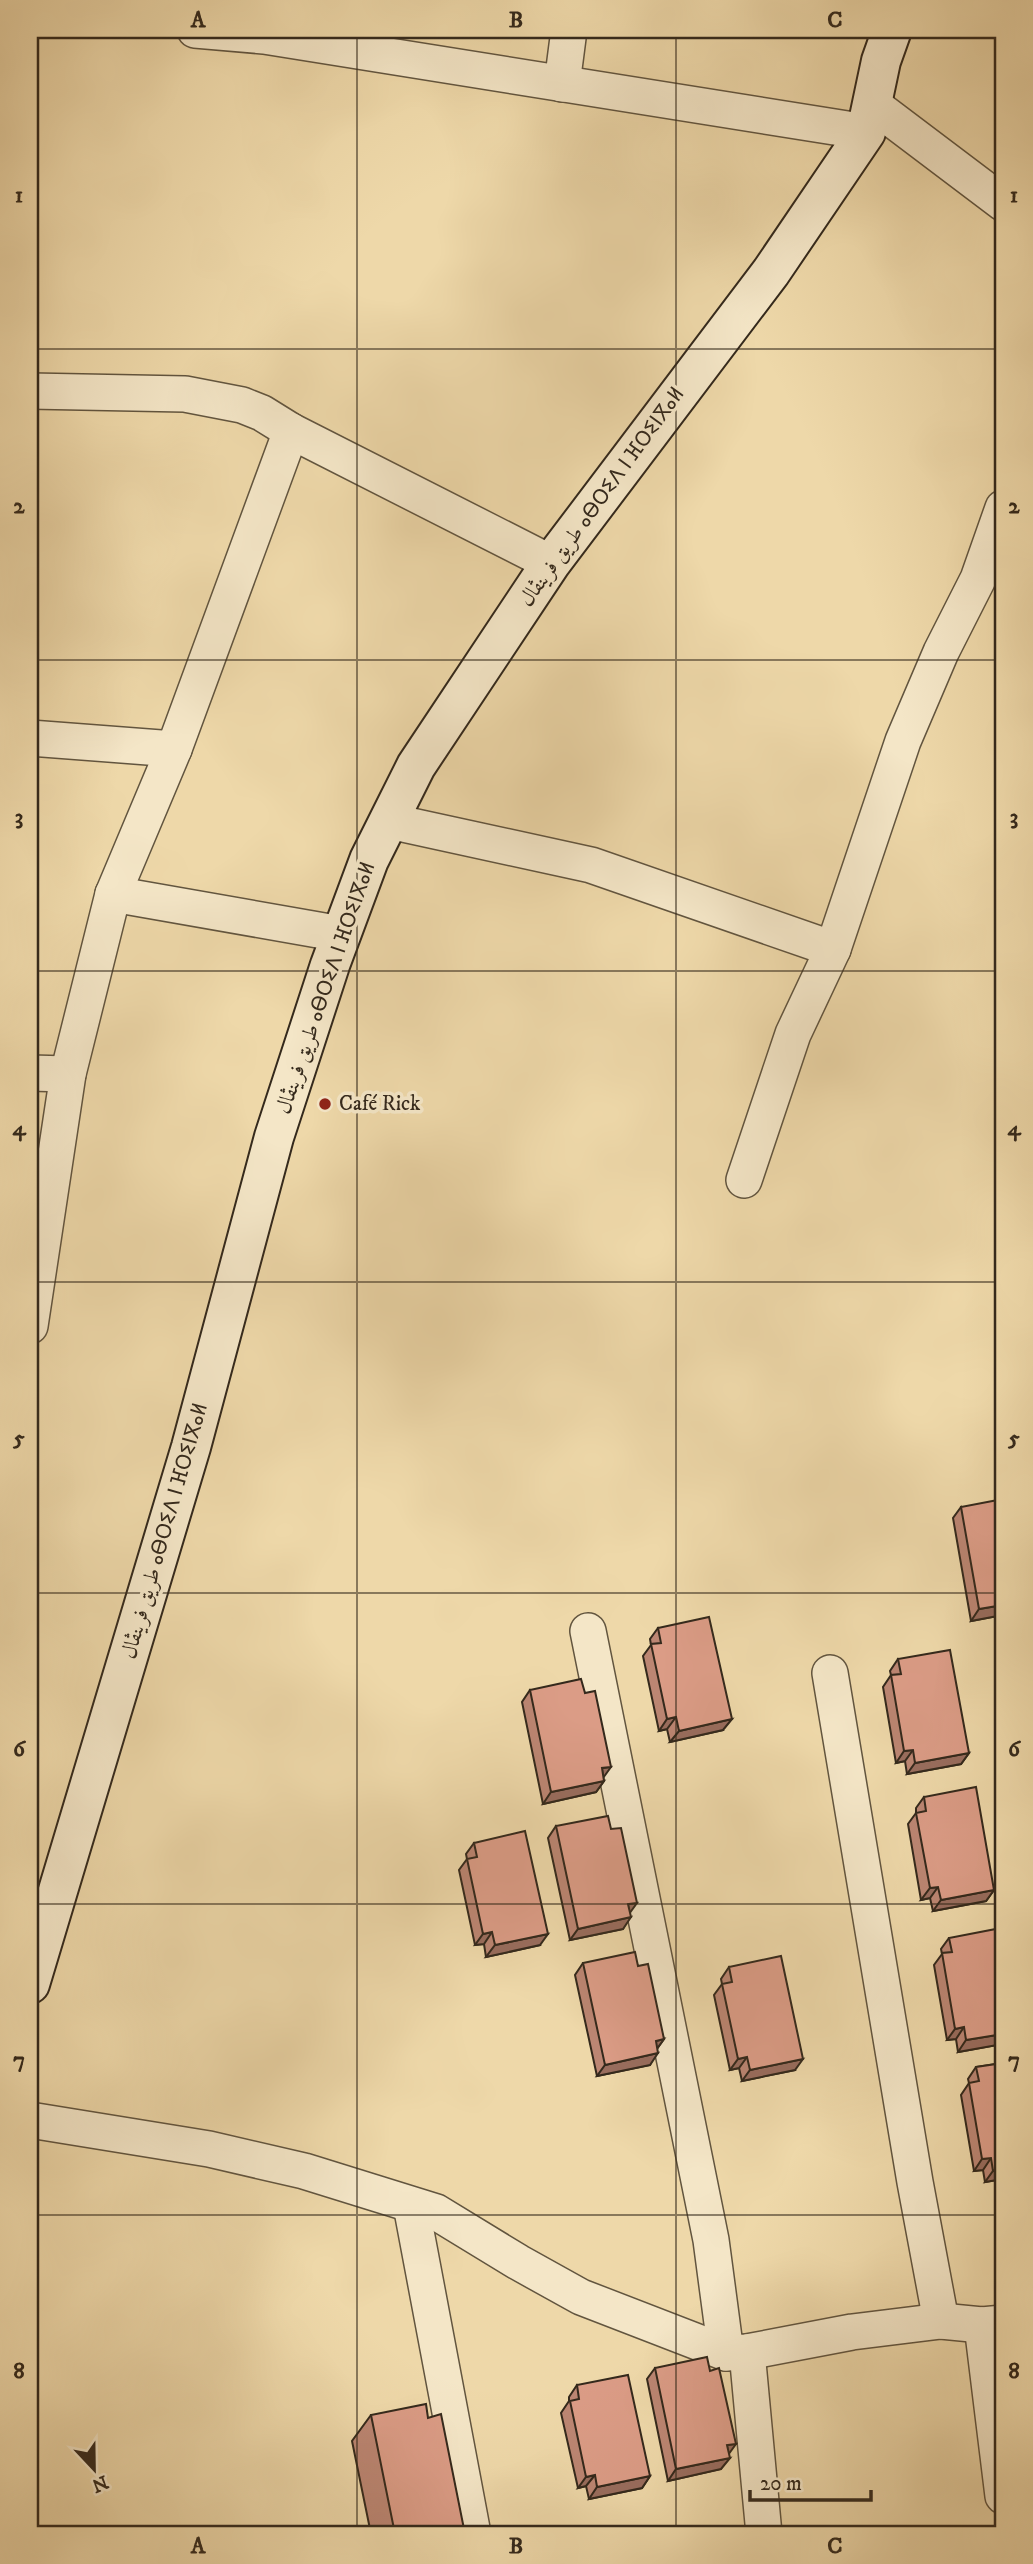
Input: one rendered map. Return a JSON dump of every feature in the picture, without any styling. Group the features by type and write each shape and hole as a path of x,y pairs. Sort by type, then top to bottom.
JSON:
{"main road":[{"name":"طريق فرينڨال ⴰⴱⵔⵉⴷ ⵏ ⴼⵔⵉⵏⴳⴰⵍ","path":"30,1984 191,1447 274,1136 341,934 369,860 416,766 551,563 771,272 869,118 881,61 892,30"}],"street":[{"path":"195,30 264,33 562,84 869,118 1003,203"},
{"path":"562,84 569,30"},
{"path":"30,391 185,394 242,405 551,563"},
{"path":"30,1326 68,1074 113,894 174,749 291,431"},
{"path":"744,1180 793,1034 833,949 903,741 941,652 978,579 1003,509"},
{"path":"30,738 174,749"},
{"path":"389,821 591,865 833,949"},
{"path":"113,894 341,934"},
{"path":"30,1073 68,1074"},
{"path":"587,1631 711,2240 737,2352 764,2534"},
{"path":"830,1673 941,2322"},
{"path":"30,2120 209,2149 304,2171 436,2212 581,2297 737,2352 852,2332 941,2322 993,2324 1003,2496"},
{"path":"411,2205 473,2534"}],"building":[{"path":"1003,1499 1003,1605 979,1609 961,1507"},
{"path":"709,1617 732,1719 679,1731 676,1717 667,1719 651,1644 661,1643 658,1628"},
{"path":"950,1650 969,1753 915,1763 913,1750 904,1751 891,1675 901,1674 898,1659"},
{"path":"581,1679 585,1693 595,1691 611,1767 602,1768 604,1781 551,1792 530,1690"},
{"path":"976,1787 994,1890 941,1900 938,1887 930,1888 916,1813 926,1811 924,1797"},
{"path":"608,1816 611,1829 621,1828 637,1903 628,1904 631,1917 578,1929 556,1826"},
{"path":"525,1831 548,1934 495,1945 492,1932 483,1934 467,1859 477,1857 474,1843"},
{"path":"1001,1928 1003,2034 966,2040 964,2027 955,2029 942,1953 952,1952 949,1938"},
{"path":"635,1952 638,1966 648,1964 664,2039 656,2041 658,2053 605,2065 583,1963"},
{"path":"781,1956 803,2059 750,2070 747,2057 738,2059 722,1984 732,1982 729,1967"},
{"path":"1003,2063 1003,2169 993,2171 991,2158 982,2159 969,2083 979,2081 976,2067"},
{"path":"707,2357 710,2371 719,2368 736,2444 727,2445 730,2458 676,2469 655,2368"},
{"path":"628,2375 650,2476 597,2487 595,2475 586,2477 570,2401 579,2399 577,2385"},
{"path":"426,2404 428,2418 441,2414 465,2534 395,2534 371,2415"},
{"path":"945,2530 946,2534 924,2534"}],"place":[{"name":"Café Rick","path":"325,1104"}]}
